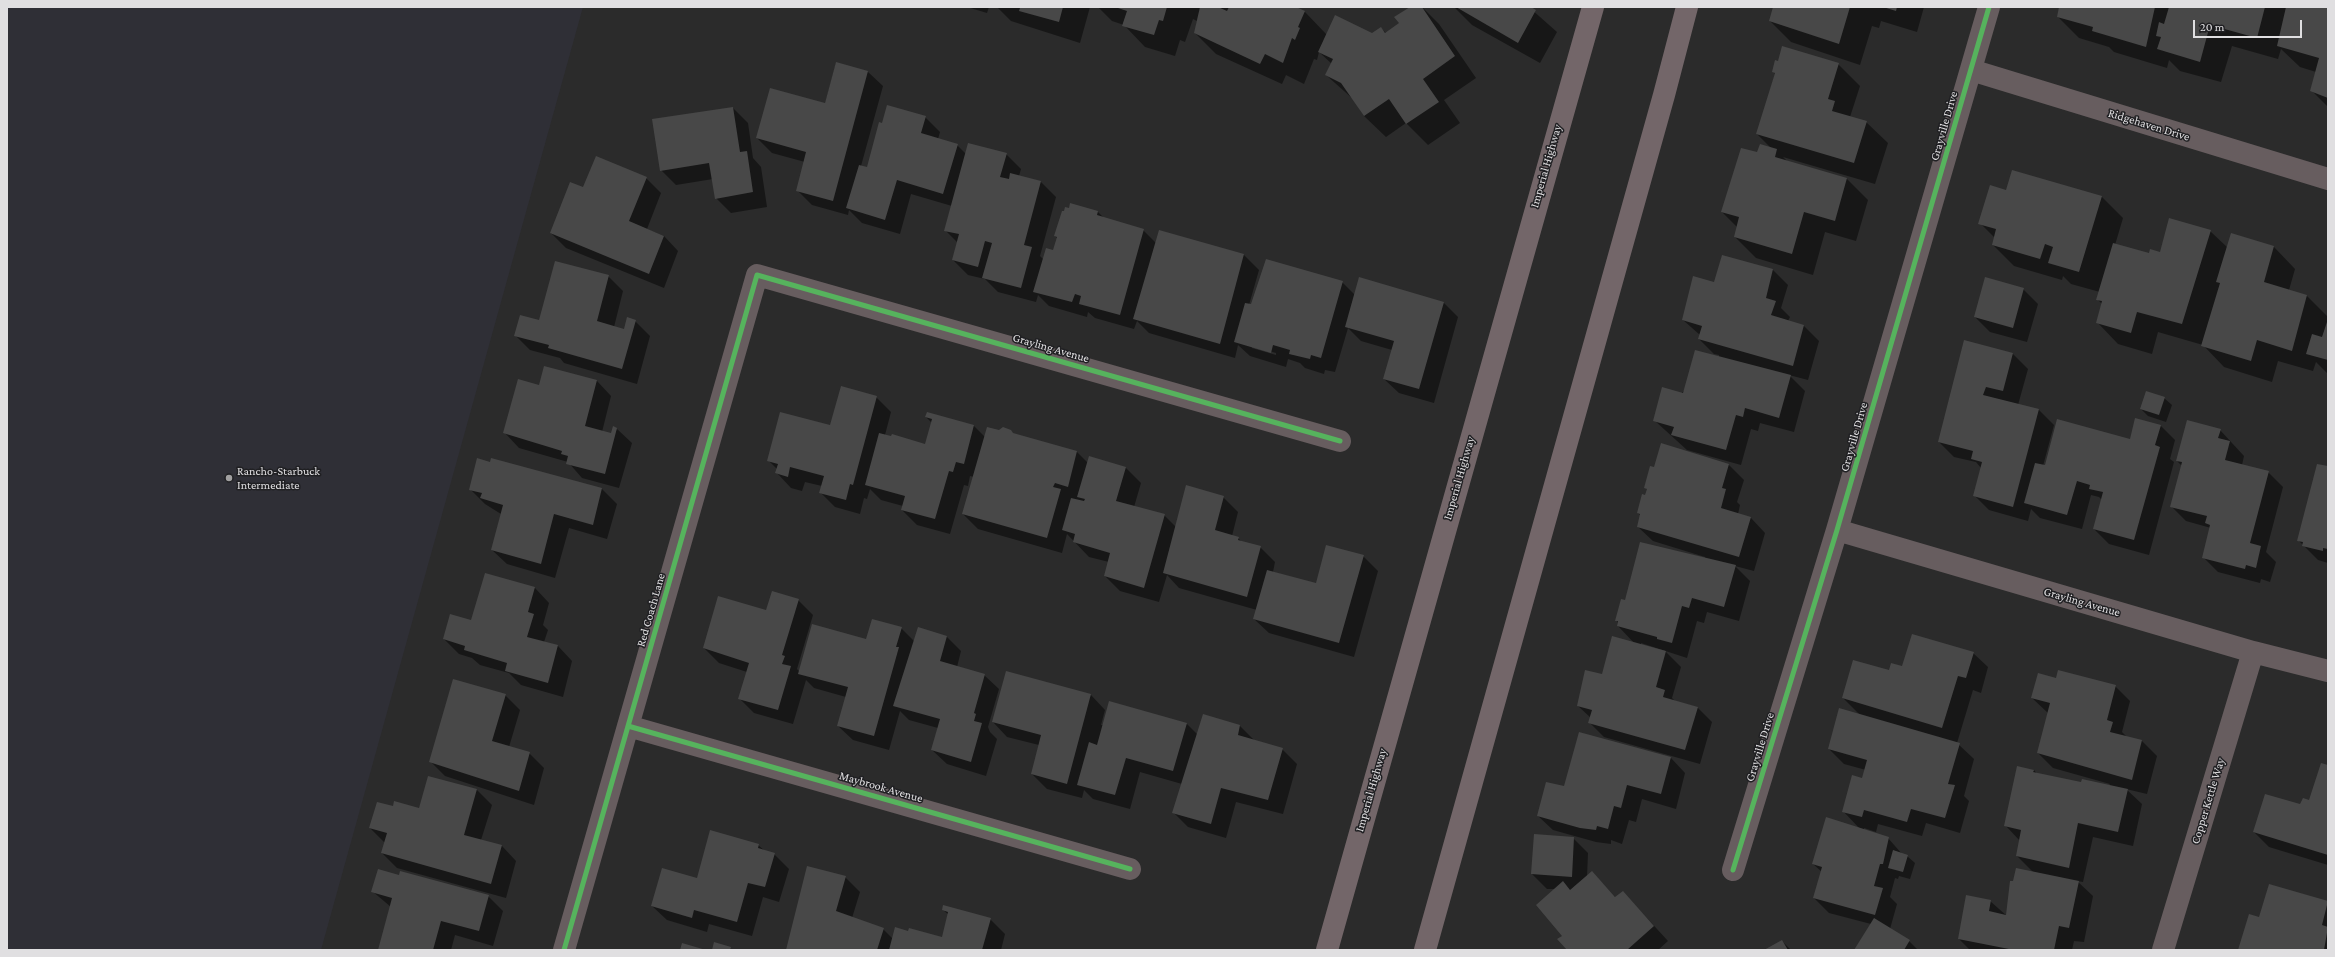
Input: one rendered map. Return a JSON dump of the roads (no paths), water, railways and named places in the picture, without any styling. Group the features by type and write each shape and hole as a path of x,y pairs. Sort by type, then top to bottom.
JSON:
{"main road":[{"name":"Imperial Highway","path":"1327,950 1593,7"},
{"path":"1425,950 1662,103 1687,7"}],"street":[{"name":"Grayville Drive","path":"1733,870 1837,530 1989,7"},
{"name":"Ridgehaven Drive","path":"1971,70 2328,179"},
{"name":"Grayling Avenue","path":"757,274 1340,441"},
{"name":"Red Coach Lane","path":"564,950 757,274"},
{"name":"Grayling Avenue","path":"1837,530 2253,652 2328,671"},
{"name":"Copper Kettle Way","path":"2163,950 2253,652"},
{"name":"Maybrook Avenue","path":"628,726 1130,868"}],"place":[{"name":"Rancho-Starbuck Intermediate","path":"229,478"}]}
